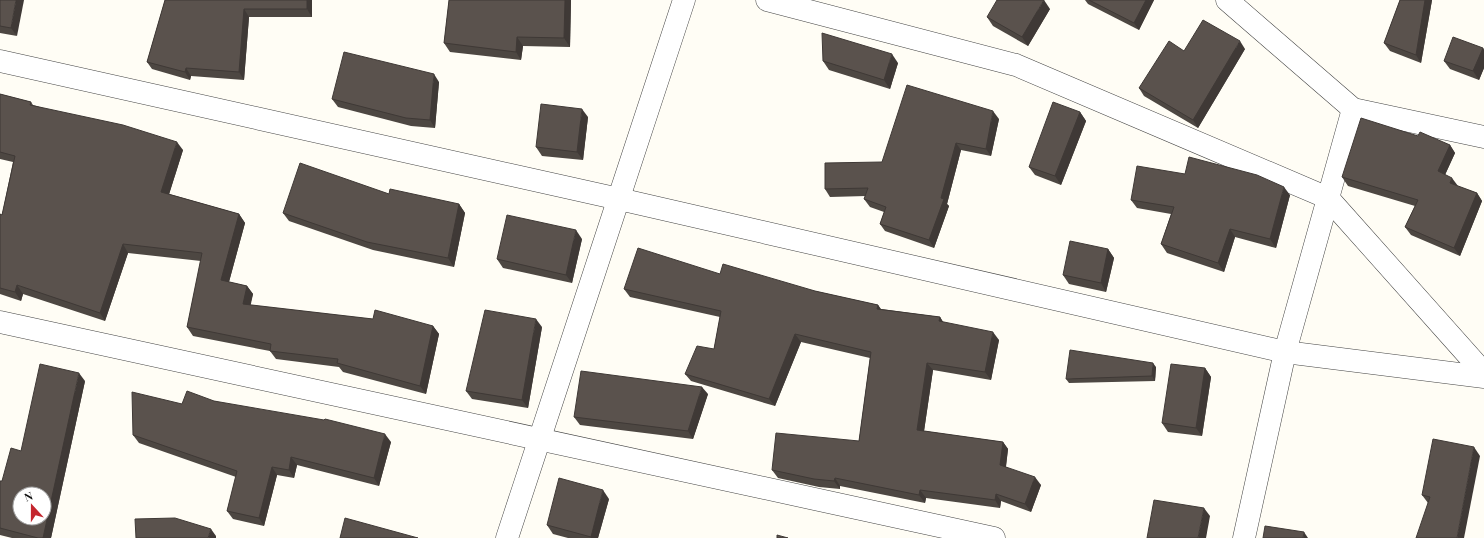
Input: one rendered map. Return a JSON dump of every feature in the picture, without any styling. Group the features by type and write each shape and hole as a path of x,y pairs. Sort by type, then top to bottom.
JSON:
{"street":[{"path":"507,538 684,0"},
{"path":"767,0 1016,65 1328,198 1484,373"},
{"path":"1227,0 1353,109 1484,137"},
{"path":"0,61 619,199 1285,352 1484,377"},
{"path":"1244,538 1285,352 1353,109"},
{"path":"0,322 994,538"}],"building":[{"path":"0,0 16,0 11,28 0,26"},
{"path":"165,0 307,0 307,9 244,9 239,72 186,68 185,72 147,62"},
{"path":"449,0 565,0 564,38 517,37 516,52 444,43"},
{"path":"997,0 1044,0 1022,37 987,17"},
{"path":"1089,0 1146,0 1134,23"},
{"path":"1400,0 1425,0 1416,55 1384,43"},
{"path":"1203,20 1240,41 1193,120 1139,88 1169,41 1184,51"},
{"path":"822,33 892,54 884,80 823,61"},
{"path":"1453,37 1483,48 1473,71 1444,61"},
{"path":"344,52 434,74 430,120 406,118 332,99"},
{"path":"907,85 993,111 986,149 956,143 941,198 944,199 929,240 880,224 886,207 864,199 868,188 825,189 825,163 882,162"},
{"path":"0,94 31,102 30,105 123,125 177,142 161,192 239,214 221,280 247,286 243,304 373,319 375,310 433,326 420,386 337,363 338,359 270,351 271,344 187,327 202,253 123,244 100,313 17,285 15,292 0,288 0,214 2,215 15,156 0,152"},
{"path":"1053,102 1080,112 1055,176 1029,167"},
{"path":"541,104 582,109 577,152 536,147"},
{"path":"1361,118 1418,136 1420,132 1450,145 1438,171 1452,178 1450,183 1477,193 1454,248 1405,227 1418,200 1342,177"},
{"path":"1189,157 1257,175 1284,187 1270,239 1230,229 1218,263 1161,244 1174,207 1131,200 1137,166 1185,174"},
{"path":"300,163 389,194 390,189 459,204 448,258 367,242 283,213"},
{"path":"507,215 576,230 566,275 497,259"},
{"path":"1070,241 1108,249 1101,283 1063,275"},
{"path":"638,248 720,274 723,264 815,291 878,305 877,309 940,317 939,321 993,332 985,372 927,363 917,430 1003,442 1000,465 1035,477 1025,504 996,494 995,500 920,490 919,495 835,478 834,481 814,479 772,470 776,433 859,441 871,352 795,334 769,399 685,374 697,346 714,349 721,311 624,289"},
{"path":"485,310 536,319 522,400 466,391"},
{"path":"1070,350 1153,363 1152,376 1066,379"},
{"path":"40,364 79,373 52,497 52,486 12,486 12,526 46,526 43,538 0,528 0,481 2,481 11,448 21,451"},
{"path":"1171,364 1205,368 1196,428 1162,423"},
{"path":"581,371 702,387 688,431 574,417"},
{"path":"187,391 214,401 325,419 385,434 374,478 291,457 289,470 272,467 259,518 227,511 237,471 133,435 132,392 182,404"},
{"path":"1433,439 1474,447 1457,538 1416,538 1430,497 1422,495"},
{"path":"559,478 603,490 591,537 547,525"},
{"path":"1154,500 1204,508 1198,538 1147,538"},
{"path":"175,518 211,529 208,538 136,538 135,519"},
{"path":"345,518 418,538 340,538"},
{"path":"1265,526 1304,532 1303,538 1263,538"},
{"path":"777,535 788,538 777,538"}]}
